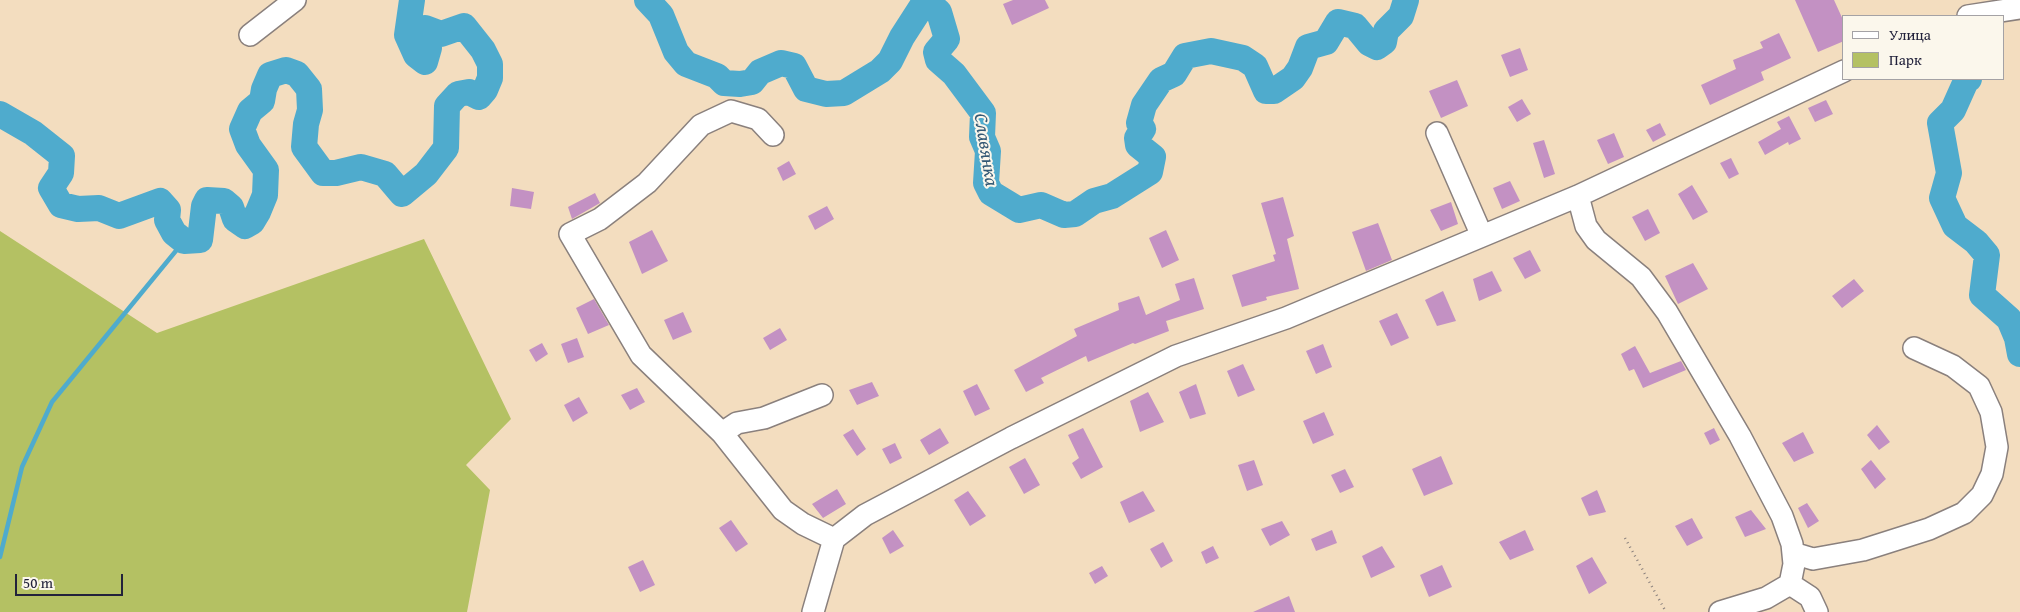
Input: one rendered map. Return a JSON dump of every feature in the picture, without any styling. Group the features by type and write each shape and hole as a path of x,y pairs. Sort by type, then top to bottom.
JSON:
{"street":[{"path":"250,35 295,0"},
{"path":"1974,15 2013,9"},
{"path":"813,612 819,585 834,539 874,510 1011,438 1176,356 1286,318 1578,196 1842,72"},
{"path":"773,136 758,119 731,112 701,125 647,182 600,220 570,234 641,355 722,432 783,510 803,524 834,539"},
{"path":"1437,133 1482,236"},
{"path":"1578,196 1586,226 1596,240 1642,277 1667,312 1754,463 1782,516 1792,544 1794,564 1790,584 1766,598 1720,612"},
{"path":"1793,553 1813,560 1864,550 1929,529 1947,521 1964,513 1982,495 1992,474 1997,447 1991,412 1987,403 1979,386 1953,366 1914,348"},
{"path":"722,432 738,423 764,418 822,395"},
{"path":"1790,584 1810,597 1817,612"}],"path":[{"path":"1626,538 1666,612"}],"green space":[{"path":"0,231 157,333 424,239 511,419 466,465 490,490 467,612 0,612"}],"building":[{"path":"1013,0 1045,0 1049,8 1012,25 1003,4"},
{"path":"1795,0 1834,0 1842,18 1842,42 1818,52"},
{"path":"1779,33 1791,58 1761,72 1764,80 1710,105 1701,85 1736,69 1733,60 1763,48 1760,42"},
{"path":"1520,48 1528,70 1510,77 1501,55"},
{"path":"1457,80 1468,106 1441,118 1429,91"},
{"path":"1522,99 1531,114 1517,122 1508,107"},
{"path":"1826,100 1833,114 1815,122 1808,108"},
{"path":"1789,116 1801,139 1789,145 1788,142 1765,155 1758,142 1781,129 1777,122"},
{"path":"1660,123 1666,135 1653,142 1646,130"},
{"path":"1614,133 1624,157 1608,164 1597,140"},
{"path":"1544,140 1555,174 1544,178 1533,143"},
{"path":"1731,158 1739,174 1729,179 1720,163"},
{"path":"789,161 796,174 783,181 777,168"},
{"path":"1510,181 1520,201 1502,209 1493,188"},
{"path":"1692,185 1708,212 1693,220 1678,194"},
{"path":"512,188 534,192 531,209 510,206"},
{"path":"595,193 600,203 572,219 568,207"},
{"path":"1283,197 1294,236 1287,239 1299,289 1266,297 1267,300 1242,307 1232,275 1275,261 1273,255 1276,254 1261,203"},
{"path":"1451,202 1458,224 1441,231 1430,210"},
{"path":"827,206 834,219 815,230 808,216"},
{"path":"1648,209 1660,233 1645,241 1632,217"},
{"path":"1378,223 1392,260 1366,271 1352,232"},
{"path":"652,230 668,261 642,274 629,242"},
{"path":"1166,230 1179,260 1162,268 1149,238"},
{"path":"1530,250 1541,271 1525,279 1513,258"},
{"path":"1693,263 1708,289 1678,304 1665,276"},
{"path":"1492,271 1502,291 1479,301 1473,279"},
{"path":"1194,278 1204,309 1166,321 1169,331 1135,344 1133,343 1088,362 1086,356 1041,378 1044,383 1026,392 1014,370 1077,336 1074,329 1119,310 1118,303 1139,296 1146,315 1180,300 1175,284"},
{"path":"1854,279 1864,291 1842,308 1832,296"},
{"path":"1443,291 1456,321 1437,326 1425,300"},
{"path":"594,299 609,325 588,334 576,308"},
{"path":"683,312 692,332 673,340 664,320"},
{"path":"1397,313 1409,338 1391,346 1379,321"},
{"path":"780,328 787,340 770,350 763,338"},
{"path":"577,338 584,357 568,363 561,344"},
{"path":"542,343 548,354 536,362 529,350"},
{"path":"1323,344 1332,367 1316,374 1306,351"},
{"path":"1635,346 1650,373 1681,361 1686,370 1643,388 1634,369 1629,371 1621,354"},
{"path":"1243,364 1255,390 1238,397 1227,371"},
{"path":"872,382 879,396 857,405 849,390"},
{"path":"977,384 990,409 975,416 963,391"},
{"path":"1196,384 1206,414 1190,419 1179,392"},
{"path":"637,388 645,402 630,410 621,395"},
{"path":"1148,392 1164,422 1140,432 1130,401"},
{"path":"579,397 588,413 573,422 564,405"},
{"path":"1324,412 1334,435 1313,444 1303,421"},
{"path":"1877,425 1890,442 1879,450 1867,435"},
{"path":"940,428 949,443 929,455 920,440"},
{"path":"1083,428 1103,467 1081,479 1072,463 1079,458 1068,435"},
{"path":"1714,428 1720,440 1710,445 1704,433"},
{"path":"853,429 866,449 857,456 843,435"},
{"path":"1803,432 1814,453 1794,462 1782,443"},
{"path":"895,443 902,458 890,464 882,449"},
{"path":"1441,456 1453,484 1424,496 1412,469"},
{"path":"1025,458 1040,485 1024,494 1009,467"},
{"path":"1254,460 1263,485 1247,491 1238,465"},
{"path":"1871,460 1886,479 1875,489 1861,469"},
{"path":"1345,469 1354,487 1340,493 1331,475"},
{"path":"837,489 846,504 823,518 812,504"},
{"path":"1597,490 1606,512 1589,516 1581,498"},
{"path":"968,491 986,516 970,526 954,500"},
{"path":"1143,491 1155,511 1129,523 1120,502"},
{"path":"1807,503 1819,521 1808,528 1798,508"},
{"path":"1751,510 1766,529 1745,537 1735,517"},
{"path":"1692,518 1703,538 1687,546 1675,526"},
{"path":"731,520 748,544 736,552 719,528"},
{"path":"1282,521 1290,535 1270,546 1261,529"},
{"path":"893,530 904,546 890,554 882,538"},
{"path":"1332,530 1337,543 1316,551 1311,539"},
{"path":"1525,530 1534,550 1510,560 1499,542"},
{"path":"1163,542 1173,561 1161,568 1150,549"},
{"path":"1213,546 1219,558 1206,564 1201,552"},
{"path":"1382,546 1395,567 1371,578 1362,556"},
{"path":"1592,557 1607,583 1589,594 1576,566"},
{"path":"643,560 655,585 640,592 628,567"},
{"path":"1442,565 1452,587 1429,597 1420,575"},
{"path":"1102,566 1108,576 1095,584 1089,573"},
{"path":"1289,596 1295,612 1253,612"}],"waterway":[{"name":"Славянка","path":"0,114 33,133 62,156 61,173 51,188 61,205 78,209 99,208 119,216 160,201 168,210 167,220 174,233 184,241 200,240 204,206 207,200 224,201 231,207 235,219 245,226 252,222 258,212 265,195 266,170 248,145 242,129 250,111 262,101 264,89 270,75 286,70 297,74 309,89 310,110 306,124 304,147 323,173 336,173 361,167 385,174 402,194 426,174 446,148 447,106 458,94 469,92 479,97 485,90 490,78 490,64 483,50 464,26 441,34 425,28 429,48 425,62 416,55 407,35 412,0"},
{"name":"Славянка","path":"647,0 661,15 676,52 686,64 717,76 724,83 740,84 752,82 760,72 781,63 794,66 806,89 826,94 844,93 880,71 890,61 902,37 922,6 930,4 939,12 947,39 936,52 938,60 954,74 983,113 982,137 988,151 986,183 991,193 1019,210 1041,205 1064,215 1075,214 1094,201 1112,196 1150,172 1153,157 1138,145 1137,138 1143,129 1139,123 1144,105 1161,80 1174,74 1185,56 1211,51 1243,58 1255,66 1266,91 1274,91 1293,78 1300,68 1308,47 1326,42 1338,22 1355,26 1369,43 1377,47 1384,42 1386,31 1401,16 1406,0"},
{"name":"Славянка","path":"1968,80 1953,110 1940,123 1949,173 1942,198 1955,226 1976,242 1987,255 1982,295 2009,319 2017,338 2020,354"},
{"path":"0,557 22,467 52,402 184,241"}]}
